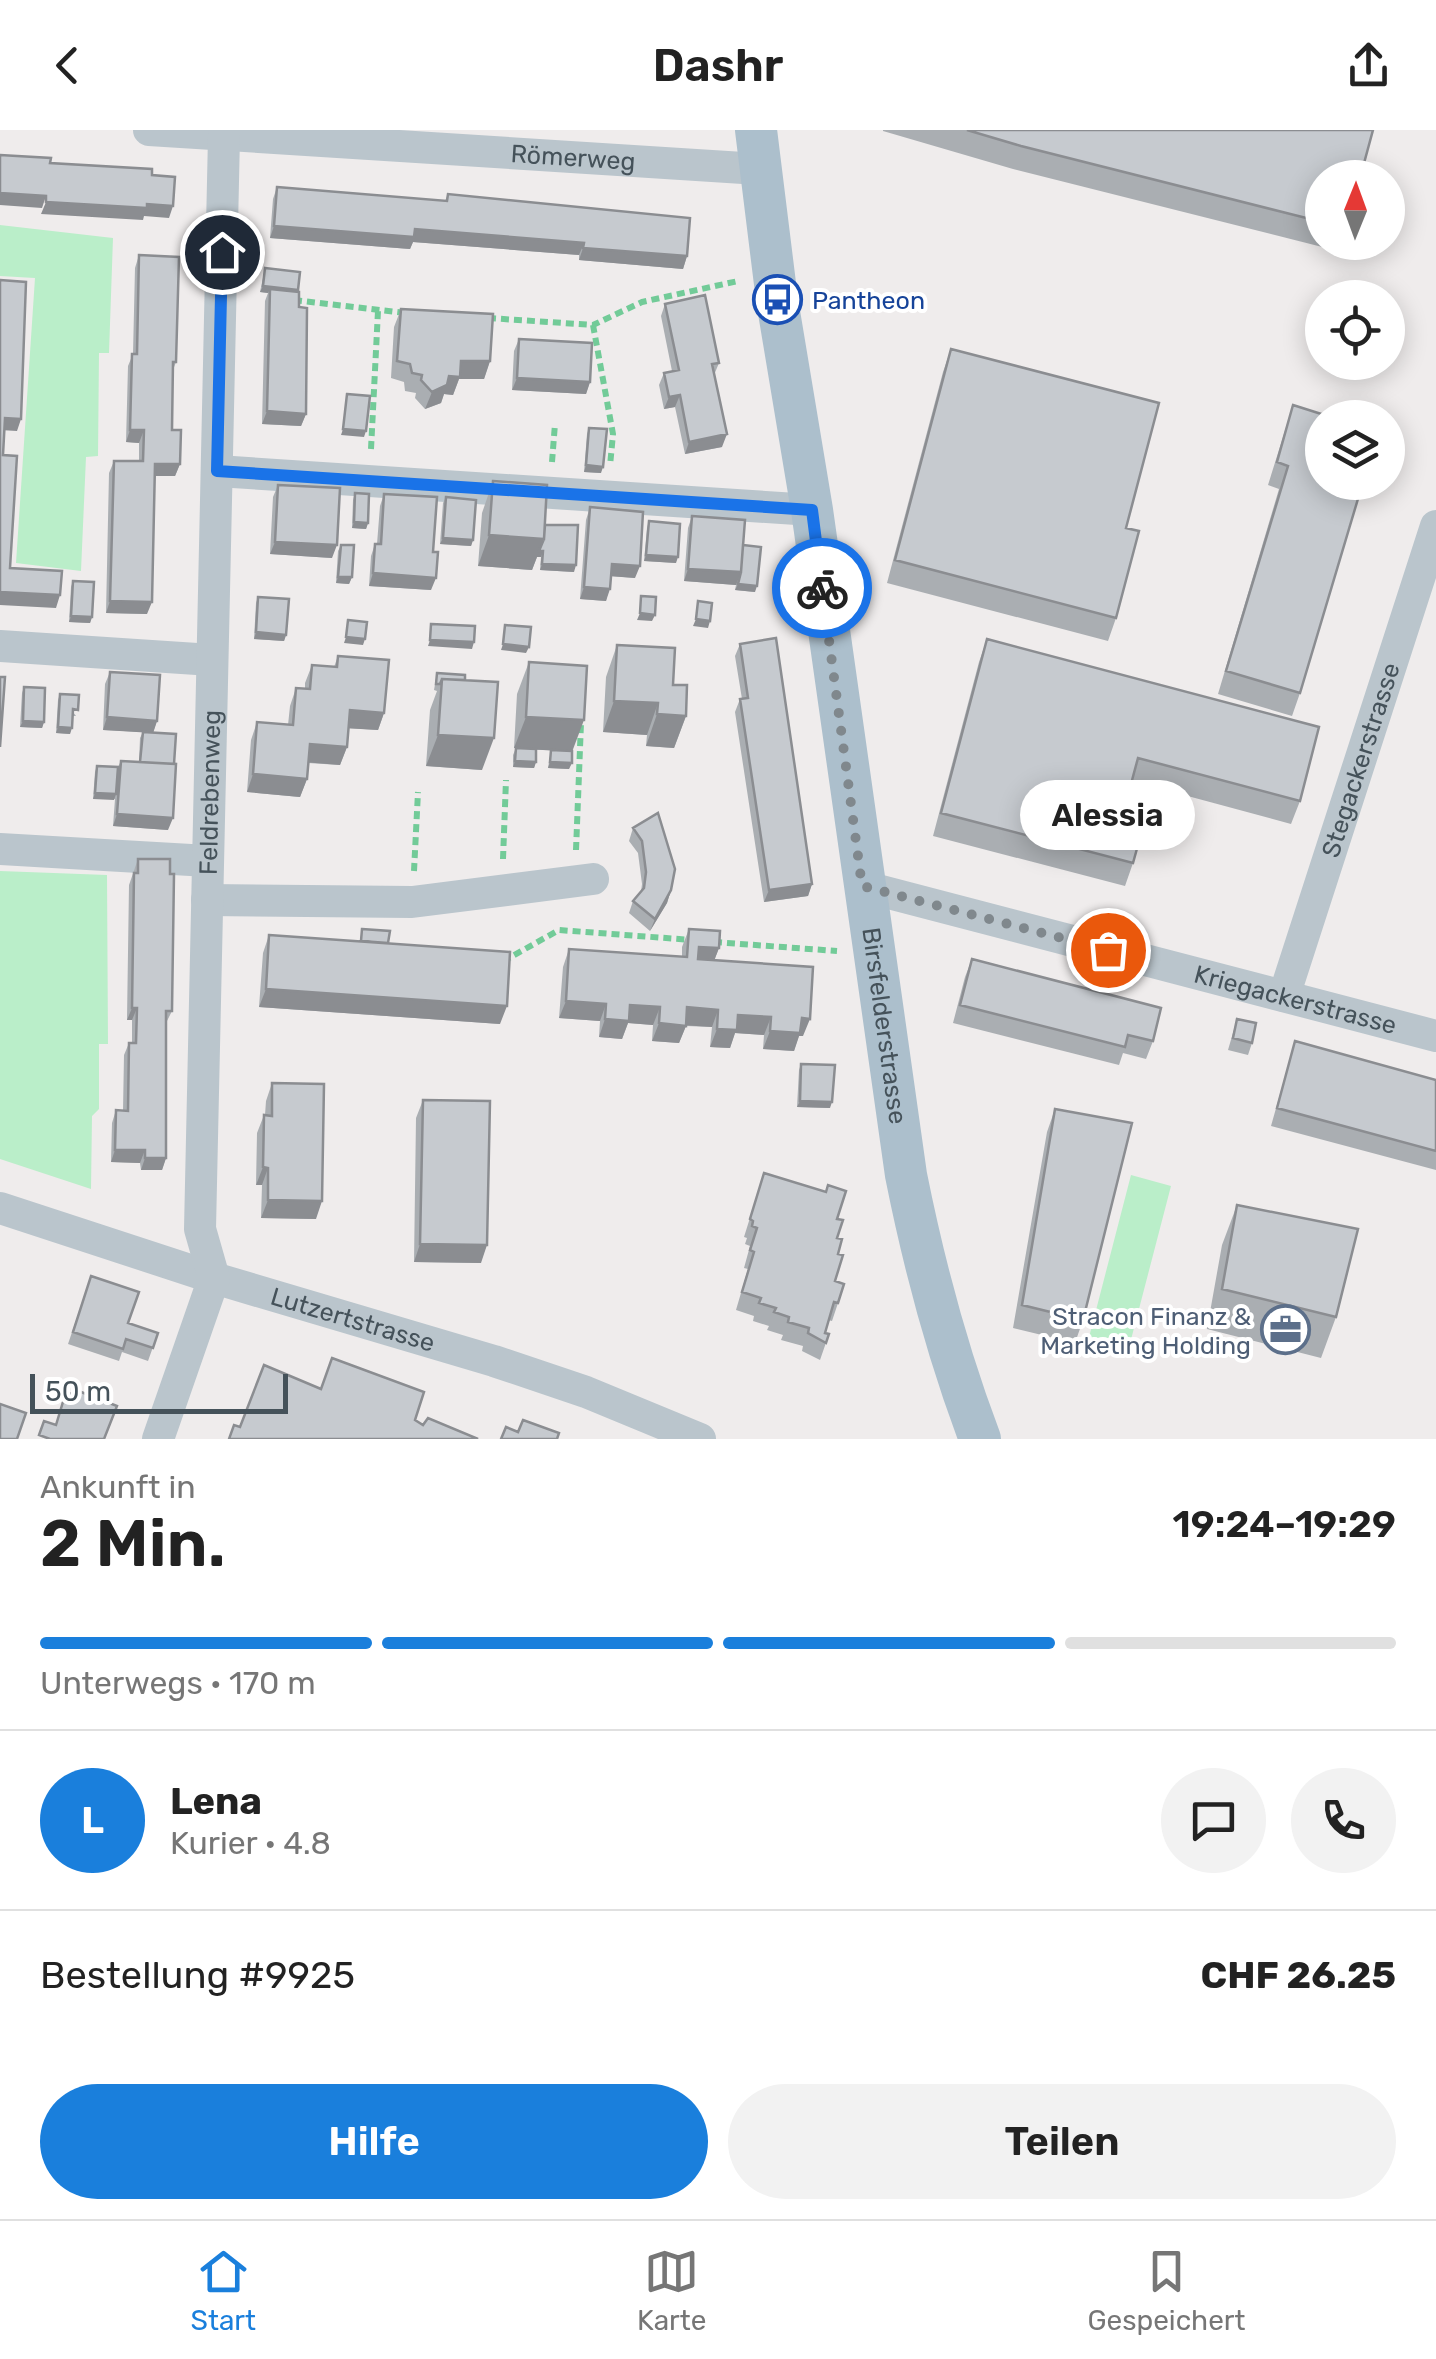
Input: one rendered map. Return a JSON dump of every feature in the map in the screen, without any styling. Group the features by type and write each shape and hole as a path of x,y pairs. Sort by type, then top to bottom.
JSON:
{"main road":[{"name":"Birsfelderstrasse","path":"757,150 906,1175 924,1267 957,1379 980,1439"}],"street":[{"name":"Römerweg","path":"149,130 224,136 757,150"},
{"name":"Feldrebenweg","path":"214,1278 200,1230 224,136"},
{"path":"217,471 812,510"},
{"name":"Stegackerstrasse","path":"1284,996 1436,526"},
{"path":"0,646 212,660"},
{"path":"0,849 208,861"},
{"path":"207,900 412,902 584,880"},
{"name":"Kriegackerstrasse","path":"862,886 1436,1036"},
{"name":"Lutzertstrasse","path":"0,1208 214,1278 494,1361 586,1392 700,1439"},
{"path":"158,1439 214,1278"}],"path":[{"path":"476,317 592,325 642,302 774,273"},
{"path":"280,298 417,313"},
{"path":"370,482 378,311"},
{"path":"592,325 614,434 607,496"},
{"path":"580,722 584,880"},
{"path":"502,890 506,780"},
{"path":"412,902 418,792"},
{"path":"491,956 509,958 559,930 873,954"}],"green space":[{"path":"0,225 113,238 109,353 99,353 98,456 86,457 81,571 16,563 35,278 0,276"},
{"path":"0,871 107,875 108,1044 99,1044 99,1109 92,1116 91,1189 0,1159"},
{"path":"1131,1175 1171,1186 1127,1355 1087,1345"}],"building":[{"path":"967,130 1373,130 1365,160 1305,160 1305,218"},
{"path":"0,155 51,158 50,163 152,169 152,175 175,177 173,206 46,202 46,196 0,193"},
{"path":"277,187 447,201 448,194 690,218 687,256 415,229 414,237 274,226"},
{"path":"139,255 179,257 172,430 181,430 180,464 155,464 152,602 110,601 114,461 143,461 144,430 130,430 132,354 137,354"},
{"path":"265,268 300,272 298,290 263,286"},
{"path":"0,280 26,282 21,419 5,418 3,455 17,456 10,568 62,571 60,595 0,592"},
{"path":"270,289 299,292 299,307 307,308 306,414 267,411"},
{"path":"705,295 719,363 712,364 727,434 689,442 680,395 669,397 664,373 679,370 665,304"},
{"path":"401,309 493,314 490,361 461,361 460,377 449,376 447,385 432,392 421,380 422,375 412,373 410,364 397,361"},
{"path":"519,339 592,343 590,382 517,378"},
{"path":"951,349 1159,403 1126,528 1139,531 1116,618 895,560"},
{"path":"347,394 370,396 366,431 343,429"},
{"path":"1293,405 1305,409 1305,500 1358,500 1300,693 1226,671 1288,466 1277,462"},
{"path":"589,428 607,429 603,467 586,465"},
{"path":"493,481 547,485 544,539 489,535"},
{"path":"278,485 340,488 337,545 275,542"},
{"path":"355,493 369,494 368,523 354,522"},
{"path":"384,494 437,497 433,552 438,552 436,578 373,573 375,544 381,544"},
{"path":"446,497 476,500 473,540 443,538"},
{"path":"590,507 643,512 640,566 612,564 610,589 584,587"},
{"path":"692,516 745,520 741,572 688,569"},
{"path":"649,521 680,524 678,557 646,555"},
{"path":"545,525 578,525 576,565 542,564 543,551 539,551"},
{"path":"341,545 354,545 352,577 338,577"},
{"path":"743,545 761,547 757,586 738,584"},
{"path":"73,581 94,582 92,617 71,616"},
{"path":"641,596 656,597 655,615 640,613"},
{"path":"258,597 289,599 286,635 256,632"},
{"path":"698,601 712,603 710,621 696,619"},
{"path":"348,620 367,622 365,639 346,637"},
{"path":"431,624 475,626 474,642 430,640"},
{"path":"505,625 531,627 529,647 503,644"},
{"path":"776,638 812,884 769,890 740,699 748,698 740,644"},
{"path":"987,639 1319,727 1300,801 1138,758 1124,810 1146,816 1133,863 941,813"},
{"path":"617,645 675,648 673,685 687,685 686,716 657,714 658,703 614,701"},
{"path":"338,656 389,660 384,713 350,710 347,747 310,744 307,779 253,774 257,722 293,725 296,688 310,689 312,665 337,667"},
{"path":"529,662 587,666 584,720 526,717"},
{"path":"110,672 160,675 157,721 107,717"},
{"path":"437,673 465,675 465,680 442,679 436,684"},
{"path":"0,677 5,677 0,747"},
{"path":"442,679 498,682 494,738 438,735"},
{"path":"24,687 45,688 44,722 23,721"},
{"path":"60,694 79,695 72,728 58,727"},
{"path":"143,732 176,734 174,764 140,762"},
{"path":"516,748 536,749 536,762 515,761"},
{"path":"551,750 572,751 572,763 550,762"},
{"path":"121,761 176,764 173,818 117,814"},
{"path":"97,766 118,767 116,794 95,793"},
{"path":"658,813 675,869 671,890 655,919 633,901 644,888 646,872 642,841 633,828"},
{"path":"138,859 170,859 170,874 174,874 172,1011 166,1011 166,1158 145,1158 145,1150 115,1150 116,1110 128,1111 129,1043 136,1043 137,1008 132,1008 134,873 138,873"},
{"path":"362,929 390,931 388,943 361,941"},
{"path":"689,929 720,931 719,948 699,947 698,959 813,967 810,1019 802,1018 800,1033 770,1031 771,1017 738,1015 737,1030 717,1029 718,1010 687,1007 686,1026 659,1023 660,1007 630,1005 629,1021 605,1019 606,1004 566,1001 569,949 687,957"},
{"path":"269,935 510,952 507,1006 266,989"},
{"path":"972,959 1161,1008 1153,1041 1128,1035 1125,1047 960,1005"},
{"path":"1237,1019 1256,1023 1252,1043 1233,1038"},
{"path":"1295,1041 1436,1080 1436,1151 1277,1108"},
{"path":"801,1064 835,1065 832,1102 800,1101"},
{"path":"272,1083 324,1084 322,1201 268,1200 268,1168 263,1167 264,1115 272,1116"},
{"path":"423,1100 490,1101 487,1245 420,1244"},
{"path":"1055,1109 1132,1123 1083,1320 1022,1305"},
{"path":"764,1173 826,1192 828,1185 846,1191 837,1219 843,1220 837,1238 842,1239 838,1254 843,1255 835,1281 844,1284 838,1303 834,1302 826,1343 808,1333 809,1328 788,1322 789,1317 774,1312 776,1308 759,1303 761,1298 742,1292 757,1228 750,1219"},
{"path":"1237,1205 1358,1229 1336,1317 1222,1289"},
{"path":"91,1276 139,1292 128,1323 158,1333 153,1348 126,1339 123,1349 73,1332"},
{"path":"332,1358 424,1392 415,1420 423,1425 428,1418 478,1439 229,1439 234,1425 240,1427 264,1365 321,1389"},
{"path":"76,1390 117,1406 104,1439 50,1439 39,1435 44,1421 56,1425 66,1392 74,1395"},
{"path":"0,1404 26,1413 17,1439 0,1439"},
{"path":"523,1420 559,1433 557,1439 501,1439 506,1427 518,1432"}],"way so far":[{"path":"822,588 862,886 1108,950"}],"place":[{"name":"Pantheon","path":"777,300"},
{"name":"Alessia","path":"1108,950"},
{"name":"Stracon Finanz & Marketing Holding","path":"1286,1330"}],"route":[{"path":"222,252 217,471 812,510 822,588"}]}
